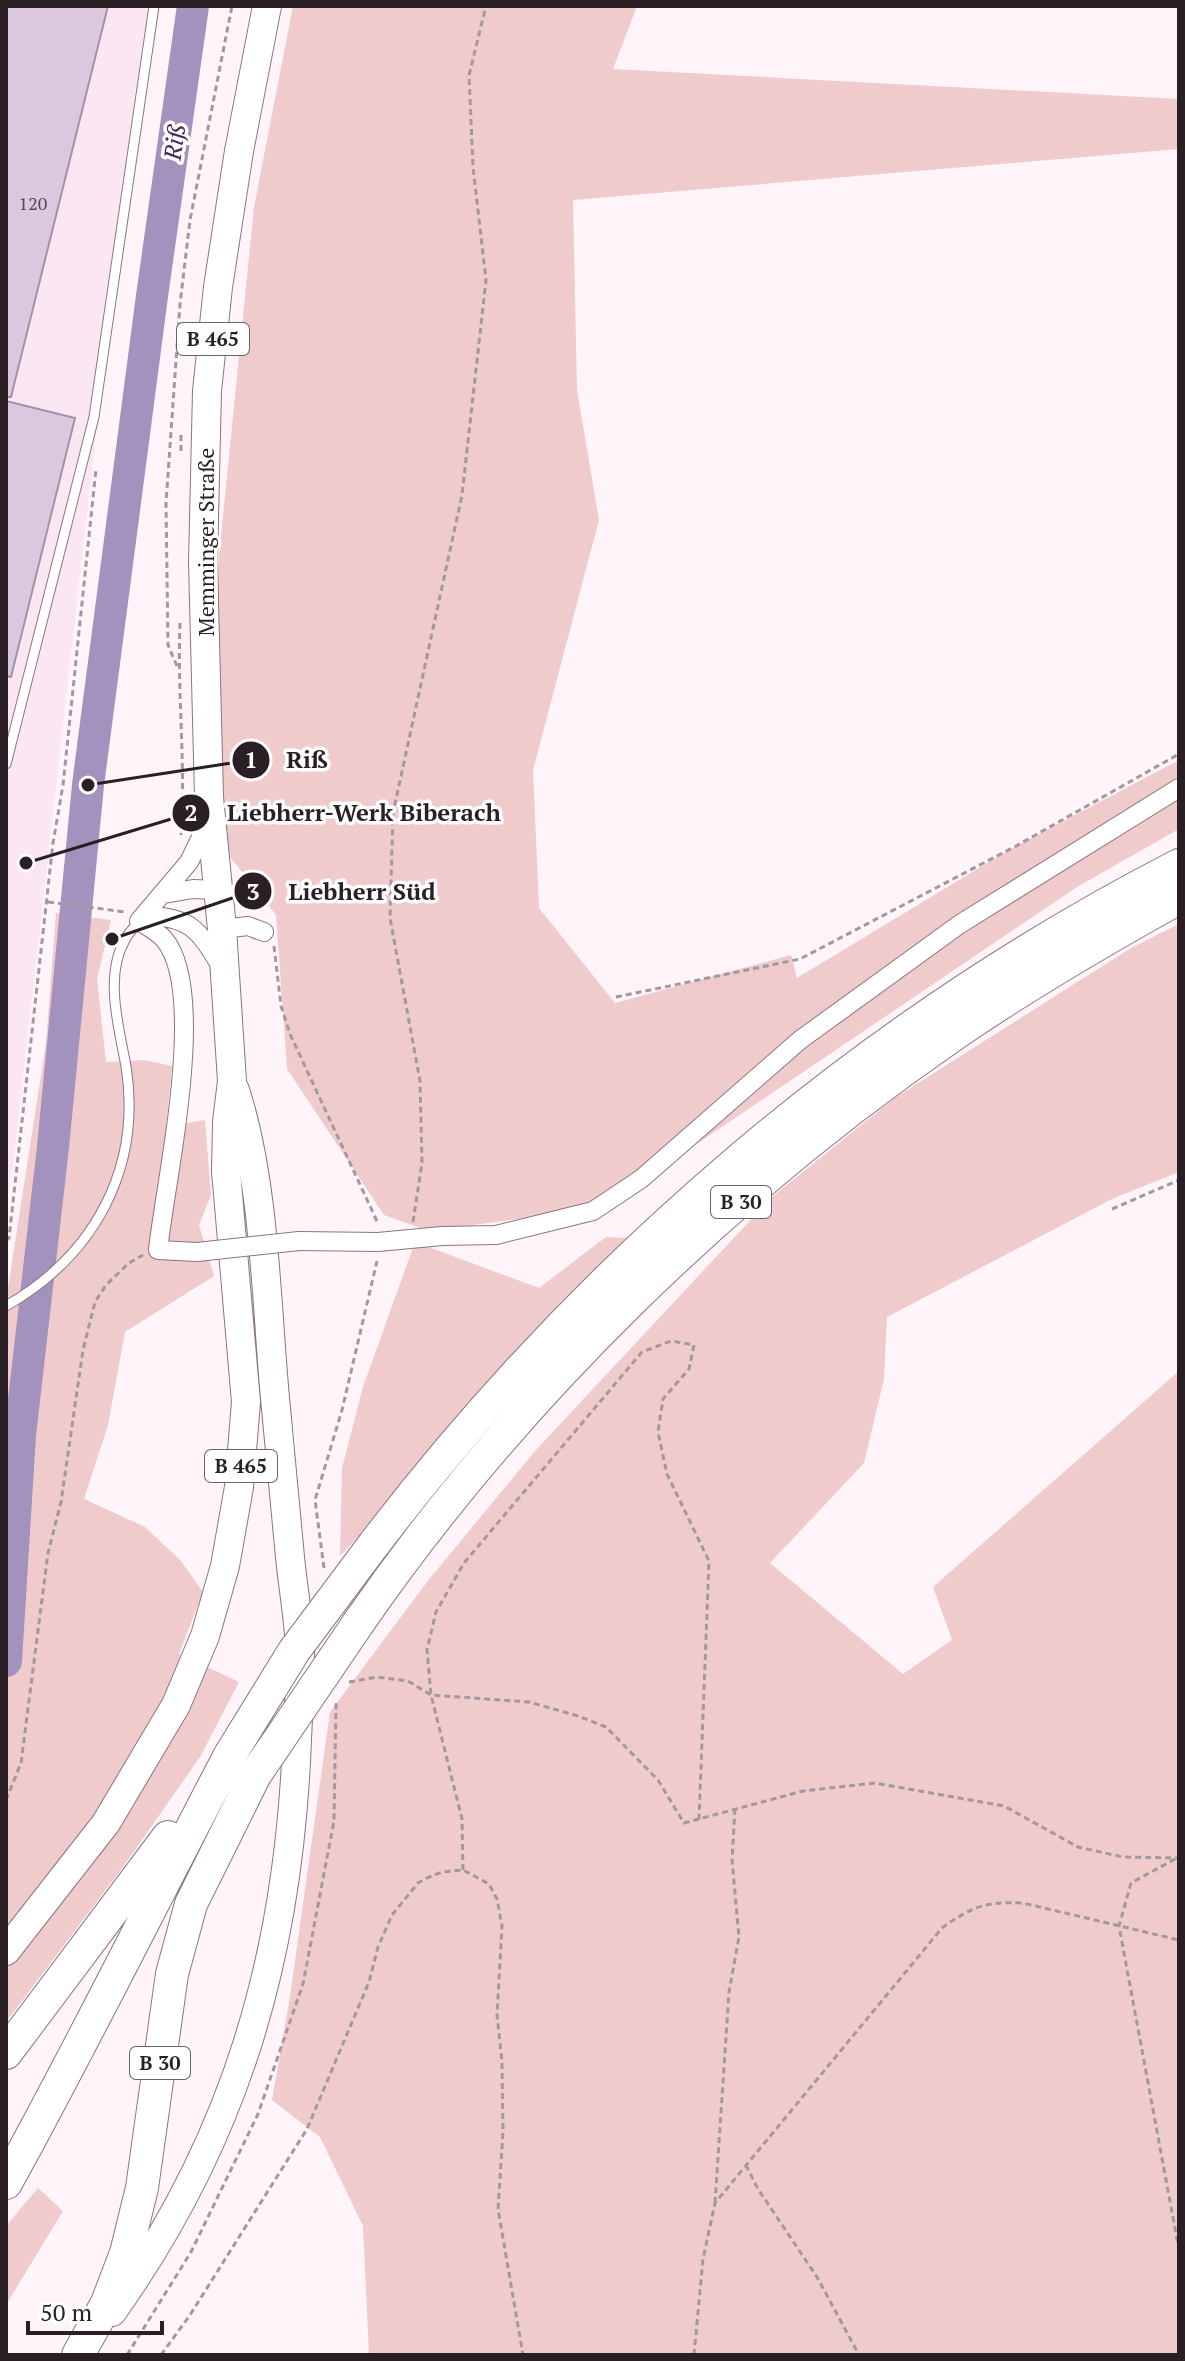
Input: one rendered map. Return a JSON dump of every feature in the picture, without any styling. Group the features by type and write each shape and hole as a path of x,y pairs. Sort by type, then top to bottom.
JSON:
{"highway":[{"name":"B 30","path":"6,2183 58,2089 230,1755 294,1651 433,1468 552,1335 653,1236 754,1148 852,1070 938,1009 1045,940 1179,865"},
{"name":"B 30","path":"58,2089 255,1775 359,1622 434,1521 523,1416 614,1320 732,1210 844,1117 957,1033 1073,959 1179,898"},
{"path":"6,2053 230,1755"},
{"name":"B 30","path":"78,2355 107,2303 126,2253 142,2188 172,1974 191,1904 255,1775"}],"main road":[{"name":"Memminger Straße","path":"232,1081 222,929 228,887 210,819 203,562 207,391 218,287 236,167 267,6"},
{"name":"B 465","path":"6,1951 106,1823 142,1767 182,1691 205,1636 225,1566 239,1487 246,1402 226,1171 232,1081"},
{"name":"B 465","path":"78,2355 114,2310 157,2244 195,2174 228,2102 254,2028 288,1873 295,1794 300,1652 264,1258 247,1126 232,1081"}],"street":[{"path":"142,918 164,938 173,953 179,971 184,1030 181,1097 158,1250 197,1252 299,1241 378,1242 496,1235 593,1211 641,1179 800,1040 960,924 1179,788"},
{"path":"142,918 189,862 210,819"},
{"path":"164,894 228,887"},
{"path":"142,918 179,919 194,927 226,975"},
{"path":"222,929 248,926 264,932"}],"lane":[{"path":"6,764 94,417 154,6"},
{"path":"6,1306 47,1279 91,1229 110,1200 128,1137 126,1068 115,1019 116,969 123,942 142,918"}],"path":[{"path":"177,845 181,834 182,757 178,670 168,645 166,503 172,384 190,220 232,6"},
{"path":"411,1238 422,1163 420,1081 390,918 393,813 462,495 486,280 473,167 469,75 486,6"},
{"path":"616,997 800,959 1016,846 1179,754"},
{"path":"6,1241 9,1238 53,843"},
{"path":"228,887 273,943 281,1006 290,1034 376,1219 377,1264 342,1410 315,1500 326,1579"},
{"path":"48,902 123,910"},
{"path":"1112,1209 1179,1180"},
{"path":"6,1800 21,1763 48,1553 61,1502 83,1350 95,1302 106,1285 129,1263 158,1250"},
{"path":"463,1870 462,1819 431,1695 427,1650 436,1612 464,1563 642,1352 671,1341 694,1345 689,1369 663,1399 658,1432 667,1474 709,1561 699,1819"},
{"path":"344,1685 353,1679 377,1677 408,1681 431,1695 529,1702 606,1727 658,1780 684,1823 803,1791 875,1783 1004,1806 1078,1847 1123,1857 1177,1858"},
{"path":"694,2355 703,2259 715,2203 729,1992 739,1937 732,1860 735,1808"},
{"path":"1177,1858 1131,1883 1119,1926 1179,2250"},
{"path":"161,2355 190,2315 307,2129 369,1982 378,1947 392,1915 418,1883 442,1872 463,1870 489,1884 497,1899 502,1926 497,2015 502,2062 503,2133 498,2209 523,2355"},
{"path":"715,2203 942,1928 967,1910 996,1901 1023,1903 1179,1940"},
{"path":"746,2165 758,2189 817,2277 859,2355"}],"shaded area":[{"path":"6,6 160,6 95,442 13,1166 6,1204"},
{"path":"293,6 637,6 613,69 1179,99 1179,149 573,200 577,390 599,520 533,770 539,908 615,1003 791,955 797,978 1007,851 1179,760 1179,829 1077,887 633,1187 569,1212 428,1231 384,1215 287,1069 276,915 227,853 214,606 254,207"},
{"path":"56,913 111,920 97,979 106,1062 145,1060 172,1066 166,1127 205,1120 211,1195 199,1225 214,1276 125,1332 108,1425 84,1499 145,1527 181,1561 203,1592 179,1654 239,1682 200,1757 123,1867 6,2022 6,1301 46,1043"},
{"path":"1179,924 1179,1172 1114,1198 887,1317 884,1379 864,1463 770,1563 903,1674 952,1640 933,1587 1179,1371 1179,2355 369,2355 363,2226 320,2137 272,2100 290,1996 330,1712 427,1582 535,1451 773,1196 896,1097 1131,948"},
{"path":"606,1237 627,1238 469,1409 406,1485 340,1556 342,1468 363,1387 415,1242 539,1288"},
{"path":"38,2188 63,2211 6,2305 6,2226"}],"building":[{"path":"6,6 108,6 11,397 6,397"},
{"path":"6,401 75,418 11,677 6,676"}],"waterway":[{"name":"Riß","path":"6,1661 20,1435 53,1147 88,785 193,6"}],"place":[{"name":"Riß","path":"88,785"},
{"name":"Liebherr-Werk Biberach","path":"26,863"},
{"name":"Liebherr Süd","path":"112,939"}]}
